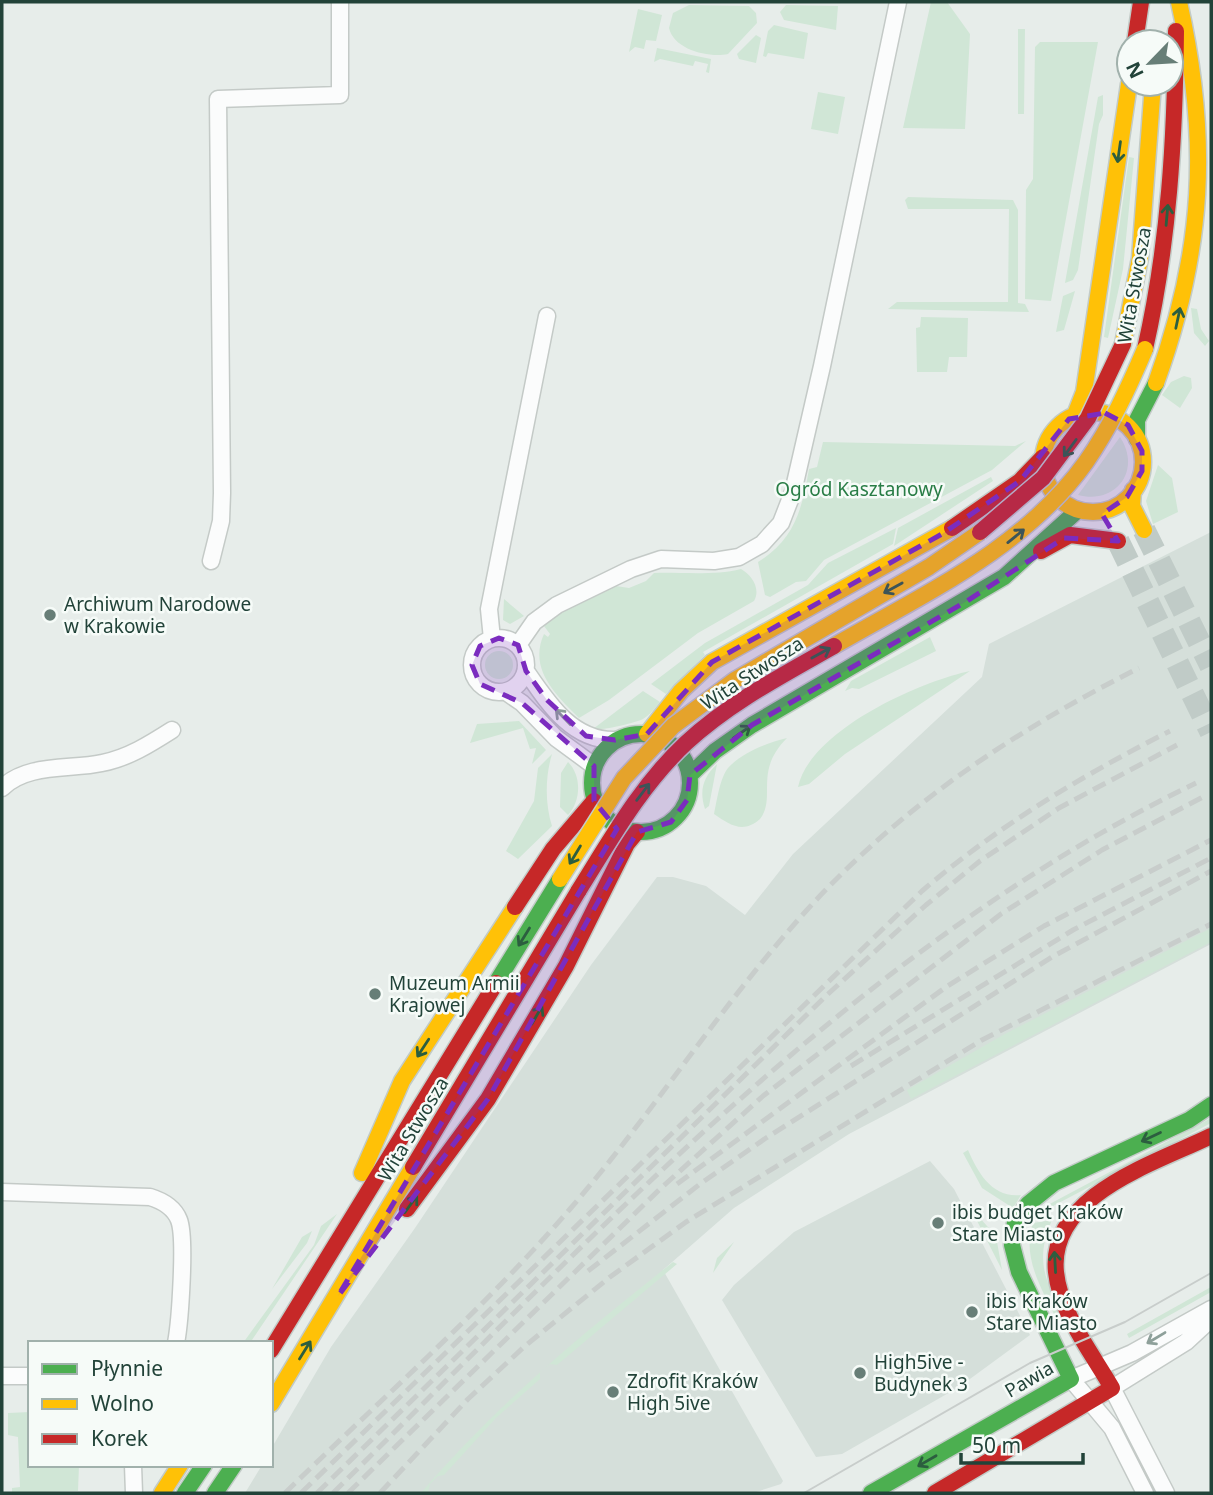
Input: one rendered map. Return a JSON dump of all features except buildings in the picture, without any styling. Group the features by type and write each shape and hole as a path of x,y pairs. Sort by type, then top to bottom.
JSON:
{"main road":[{"path":"1137,28 1140,2"},
{"path":"1152,2 1153,28"},
{"path":"1137,439 1137,420 1172,345 1195,235 1202,174 1197,82 1178,2"},
{"name":"Wita Stwosza","path":"273,1402 579,890 628,812 685,744 740,701 967,571 1014,538 1050,506 1079,473 1107,433 1130,389 1145,349 1156,305 1166,232 1178,2"},
{"path":"1075,415 1084,392 1127,98"},
{"name":"Wita Stwosza","path":"273,1346 613,794 671,727 728,683 954,552 1028,496 1080,433 1103,392 1122,344 1140,258 1152,98"},
{"path":"690,775 715,751 752,725 967,601 1070,535 1118,541 1107,522 1086,511 1065,503 1050,488 1043,457 1047,442 1056,428 1075,415 1096,412 1114,416 1128,425 1143,455 1142,471 1133,490 1115,507 1086,511 1060,521 1026,561"},
{"name":"Wita Stwosza","path":"647,734 681,691 712,662 950,529 1020,481 1043,457"},
{"path":"1133,490 1132,506 1144,530"},
{"path":"647,734 662,738 675,747 690,775 687,800 681,812 660,829 637,832 611,823 594,801 591,778 599,755 615,740 647,734"},
{"path":"336,1240 402,1081 540,869 594,801"},
{"path":"338,1296 382,1242 488,1099 566,967 627,844 637,832"},
{"path":"1071,1379 1019,1272 1012,1245 1015,1222 1028,1204 1054,1183 1189,1120 1211,1105"},
{"path":"935,1493 1112,1388 1059,1287 1054,1259 1059,1233 1078,1206 1211,1136"},
{"path":"271,1341 281,1329"},
{"name":"Pawia","path":"871,1493 1071,1379"},
{"path":"162,1493 179,1467"},
{"path":"185,1493 203,1467"},
{"path":"215,1493 233,1467"}],"street":[{"path":"211,561 221,521 222,493 218,99 340,95 340,2"},
{"path":"518,646 534,622 556,605 631,569 661,559 714,561 739,557 762,544 782,523 793,492 822,366 898,2"},
{"path":"492,639 489,610 547,316"},
{"path":"506,692 519,684 526,671 525,657 518,646 506,639 492,639 476,651 473,672 485,689 506,692 522,703 556,738 594,766"},
{"path":"526,671 568,724 595,740 615,740"},
{"path":"2,788 16,778 32,772 118,759 172,730"},
{"path":"2,1192 150,1197 164,1201 180,1222 182,1242 176,1341"},
{"name":"Pawia","path":"1071,1379 1132,1353 1211,1309"},
{"path":"1166,1493 1112,1388 1186,1342 1211,1318"},
{"path":"2,1376 28,1376"},
{"path":"1071,1379 1112,1428 1145,1493"},
{"path":"134,1467 134,1493"}],"highlighted area":[{"path":"1105,413 1128,425 1142,451 1142,471 1127,497 1102,514 1118,541 1064,538 967,601 752,725 690,775 687,800 671,822 637,832 488,1099 338,1296 617,829 594,801 594,766 522,703 480,684 472,665 480,646 499,638 518,645 526,671 547,700 586,736 615,740 647,734 712,662 942,534 1020,481 1069,419"}],"shaded area":[{"path":"1211,532 1211,944 849,1134 734,1208 663,1270 783,1481 781,1484 753,1493 245,1493 261,1467 273,1467 273,1446 331,1347 415,1228 591,965 657,877 673,877 706,886 745,915 793,854 982,677 989,644"},
{"path":"930,1161 954,1189 1030,1335 959,1387 842,1454 816,1457 722,1300 734,1285 794,1232"}],"green space":[{"path":"931,2 947,2 970,34 965,129 903,128"},
{"path":"689,5 749,6 756,13 757,23 728,54 711,55 693,51 678,42 669,28 673,13"},
{"path":"786,5 838,6 836,30 784,20 780,12"},
{"path":"638,9 662,15 656,41 646,40 644,49 635,47 629,52"},
{"path":"774,25 808,33 804,59 768,53 766,57 763,56 768,31"},
{"path":"1018,29 1025,29 1024,114 1018,114"},
{"path":"756,35 761,38 756,63 739,59 737,54"},
{"path":"1040,42 1098,42 1051,301 1025,299 1026,190 1033,179 1035,47"},
{"path":"657,48 711,59 709,73 706,72 708,64 695,61 693,66 660,59 654,62"},
{"path":"818,92 845,97 838,134 811,129"},
{"path":"1103,95 1103,115 1099,124 1078,270 1073,280 1065,283 1098,97"},
{"path":"1129,157 1134,158 1123,269 1108,338 1104,337"},
{"path":"908,197 1013,200 1018,210 1018,303 1025,304 1029,312 888,309 897,302 1008,302 1009,209 908,209 905,200"},
{"path":"1075,291 1064,330 1056,332 1063,296"},
{"path":"1191,308 1197,309 1201,329 1209,341 1205,346 1194,333"},
{"path":"921,317 968,318 967,357 949,357 947,372 917,372 916,328 920,327"},
{"path":"1184,376 1191,378 1192,388 1180,408 1162,395 1171,382"},
{"path":"1120,437 1128,461 1122,482 1104,495 1078,495"},
{"name":"Ogród Kasztanowy","path":"1026,441 992,470 824,560 806,581 796,582 770,597 765,595 758,562 781,543 795,522 809,469 817,467 823,442 1015,446"},
{"path":"1158,465 1172,478 1178,512 1153,524 1146,501"},
{"path":"991,477 993,481 894,546 898,528"},
{"path":"896,528 893,544 703,652 705,655 666,694 651,684 705,643 808,585 828,563"},
{"path":"741,569 754,583 754,601 698,633 609,700 579,718 547,680 539,659 544,634 548,637 550,634 544,626 561,613 616,586 629,588 646,581 654,573 708,573"},
{"path":"504,599 524,616 510,624 503,620"},
{"path":"930,637 936,651 859,689 845,691 851,681"},
{"path":"499,651 509,655 513,665 509,675 499,679 489,675 485,665 489,655"},
{"path":"970,671 845,754 809,784 798,787 807,766 823,747 869,712 923,686"},
{"path":"643,691 660,702 646,717 618,726 593,729"},
{"path":"519,721 546,750 532,764 536,748 530,749 523,728 470,743 477,724"},
{"path":"787,738 771,762 767,802 760,819 754,824 742,827 714,814 721,783 728,768 756,749"},
{"path":"552,754 547,790 552,826 518,859 506,851 534,801 538,768"},
{"path":"568,762 576,774 578,789 575,803 568,815 560,807 561,773"},
{"path":"717,764 709,806 705,809 702,796 704,785 708,774"},
{"path":"1211,928 1211,942 911,1099 907,1090 1003,1035"},
{"path":"1211,1118 1211,1123 1053,1206 1044,1207"},
{"path":"968,1150 976,1167 994,1188 1011,1195 1021,1195 1013,1208 982,1188 963,1153"},
{"path":"970,1207 996,1236 1002,1270"},
{"path":"337,1214 251,1341 244,1341 314,1245 321,1226"},
{"path":"1052,1220 1043,1259 1044,1271 1064,1319 1058,1322 1035,1274 1030,1249 1033,1223"},
{"path":"312,1231 307,1243 272,1289 302,1237"},
{"path":"734,1242 713,1273 717,1258"},
{"path":"673,1262 677,1264 557,1365 550,1364 545,1368"},
{"path":"1211,1287 1211,1292 1129,1338 1127,1334"},
{"path":"540,1372 540,1379 496,1418 444,1475 438,1476 430,1484 428,1493 421,1493 479,1430"},
{"path":"28,1412 28,1467 79,1467 78,1491 12,1493 12,1488 20,1487 18,1437 8,1435 8,1413"}],"tunnel":[{"path":"1144,530 1211,666"},
{"path":"1118,541 1211,732"}],"tram line":[{"path":"804,1493 1030,1363 1125,1322 1211,1273"}],"railway":[{"path":"285,1493 467,1319 537,1246 630,1135 775,947 842,873 920,805 1003,745 1139,668"},
{"path":"301,1493 922,891 1010,824 1104,766 1170,731"},
{"path":"317,1493 828,994 926,905 980,861 1059,808 1177,745"},
{"path":"333,1493 633,1198 737,1102 844,1011 956,926 1073,849 1196,783"},
{"path":"348,1493 660,1189 763,1096 1001,914 1102,850 1203,797"},
{"path":"677,1184 946,987 1044,926 1211,840"},
{"path":"851,1066 1073,930 1211,858"},
{"path":"588,1271 700,1184 766,1138 1052,957 1211,871"},
{"path":"380,1493 468,1399 525,1346 610,1277 686,1222 982,1040 1211,924"}],"traffic: fast":[{"path":"1137,439 1137,420 1156,383"},
{"path":"690,775 715,751 752,725 1004,577 1078,510"},
{"path":"641,734 660,737 676,748 687,764 690,783 687,802 676,818 660,829 641,832 622,829 606,818 595,802 592,783 595,764 606,748 622,737 641,734"},
{"path":"496,983 560,879"},
{"path":"871,1493 1071,1379 1019,1272 1012,1245 1015,1222 1028,1204 1054,1183 1189,1120 1211,1105"},
{"path":"185,1493 203,1467"},
{"path":"215,1493 233,1467"}],"traffic: slow":[{"path":"1156,383 1184,287 1193,241 1197,194 1195,101 1179,2"},
{"path":"1075,415 1084,392 1127,98"},
{"path":"1123,344 1140,258 1152,98"},
{"path":"834,646 970,567 1033,520 1061,493 1086,462 1119,407 1145,349"},
{"path":"1093,412 1112,416 1128,427 1139,443 1143,462 1139,481 1128,497 1112,508 1093,512 1074,508 1058,497 1047,481 1043,462 1047,443 1058,427 1074,416 1093,412"},
{"path":"1133,490 1132,506 1144,530"},
{"path":"647,734 681,691 712,662 952,528"},
{"path":"560,879 624,778 673,726 735,680 929,567 980,532"},
{"path":"362,1173 402,1081 515,907"},
{"path":"273,1401 413,1167"},
{"path":"162,1493 179,1467"}],"traffic: jam":[{"path":"1137,28 1141,2"},
{"path":"1145,349 1165,230 1174,98"},
{"path":"980,532 1043,478 1088,418 1123,344"},
{"path":"952,528 1020,481 1043,457"},
{"path":"1041,551 1070,535 1118,541"},
{"path":"579,890 641,795 686,743 738,702 834,646"},
{"path":"515,907 553,849 594,801"},
{"path":"407,1209 488,1099 566,966 627,844 637,832"},
{"path":"413,1167 579,890"},
{"path":"273,1347 496,983"},
{"path":"935,1493 1112,1388 1078,1332 1064,1302 1056,1272 1058,1245 1069,1222 1087,1202 1110,1185 1211,1136"}],"place":[{"name":"Archiwum Narodowe w Krakowie","path":"50,615"},
{"name":"Muzeum Armii Krajowej","path":"375,994"},
{"name":"ibis budget Kraków Stare Miasto","path":"938,1223"},
{"name":"ibis Kraków Stare Miasto","path":"972,1312"},
{"name":"High5ive - Budynek 3","path":"860,1373"},
{"name":"Zdrofit Kraków High 5ive","path":"613,1392"}]}
